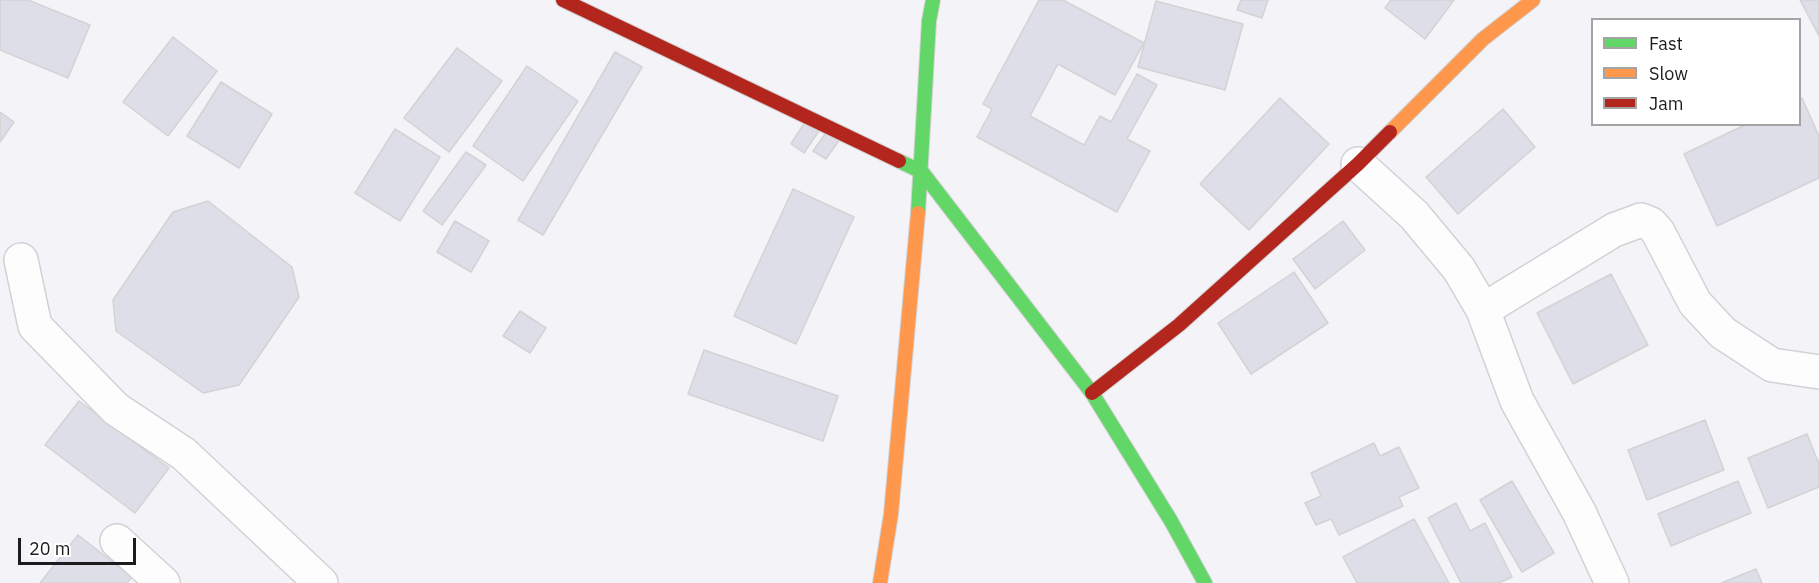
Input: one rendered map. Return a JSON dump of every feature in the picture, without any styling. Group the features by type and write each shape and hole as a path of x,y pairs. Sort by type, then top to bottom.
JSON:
{"street":[{"path":"564,0 922,172 1092,393 1171,521 1205,583"},
{"path":"880,583 891,514 922,172 929,21 933,0"},
{"path":"1092,393 1179,325 1358,164 1483,39 1533,0"},
{"path":"1358,164 1414,215 1459,269 1483,310 1517,401 1579,512 1612,583"},
{"path":"1483,310 1614,230 1641,220 1651,224 1658,232 1695,303 1723,333 1772,365 1819,372"},
{"path":"21,260 35,326 116,410 184,454 321,583"},
{"path":"117,541 163,583"}],"building":[{"path":"0,0 28,0 90,25 68,78 0,50"},
{"path":"1039,0 1063,0 1144,43 1115,95 1058,64 1030,116 1084,145 1100,116 1111,122 1137,74 1157,85 1127,139 1150,151 1117,212 977,137 992,109 983,104"},
{"path":"1241,0 1268,0 1262,18 1237,10"},
{"path":"1391,0 1454,0 1425,39 1385,8"},
{"path":"1800,0 1819,0 1819,36"},
{"path":"1156,1 1243,24 1225,90 1138,67"},
{"path":"173,37 217,71 168,136 123,102"},
{"path":"457,48 502,81 449,152 404,118"},
{"path":"615,52 642,67 543,235 518,220"},
{"path":"527,66 578,101 523,181 473,146"},
{"path":"221,82 272,114 239,168 187,136"},
{"path":"1280,98 1329,144 1249,230 1200,184"},
{"path":"1801,98 1819,136 1819,178 1717,226 1684,154 1743,126 1801,126"},
{"path":"1503,109 1535,147 1458,214 1426,177"},
{"path":"0,112 14,122 0,142"},
{"path":"805,122 819,131 804,153 791,144"},
{"path":"395,129 440,157 400,221 355,193"},
{"path":"828,130 840,139 826,159 813,151"},
{"path":"466,152 486,165 442,225 423,211"},
{"path":"793,189 854,217 796,344 734,316"},
{"path":"208,201 292,267 299,297 239,385 203,393 116,331 113,300 173,212"},
{"path":"455,221 489,241 471,272 437,252"},
{"path":"1343,221 1365,250 1315,289 1293,259"},
{"path":"1294,272 1328,323 1251,374 1218,323"},
{"path":"1611,274 1648,345 1573,384 1537,313"},
{"path":"520,311 546,328 530,353 503,336"},
{"path":"704,350 838,396 823,441 688,394"},
{"path":"79,401 169,468 135,513 45,445"},
{"path":"1705,420 1724,470 1647,500 1628,450"},
{"path":"1807,434 1819,464 1819,487 1768,508 1748,458"},
{"path":"1374,443 1380,456 1399,447 1419,488 1399,497 1403,506 1339,535 1331,519 1316,525 1305,503 1321,496 1311,473"},
{"path":"1512,481 1554,553 1522,572 1480,500"},
{"path":"1738,481 1751,513 1671,546 1658,514"},
{"path":"1456,503 1470,531 1485,523 1512,577 1499,583 1461,583 1428,518"},
{"path":"1414,519 1449,583 1357,583 1343,557"},
{"path":"78,535 132,577 127,583 40,583"},
{"path":"1756,569 1762,583 1721,583"}],"traffic: fast":[{"path":"918,213 929,21 933,0"},
{"path":"899,161 922,172 1092,393 1171,521 1205,583"}],"traffic: slow":[{"path":"1390,132 1483,39 1533,0"},
{"path":"880,583 891,514 918,213"}],"traffic: jam":[{"path":"563,0 899,161"},
{"path":"1092,393 1179,325 1358,164 1390,132"}]}
